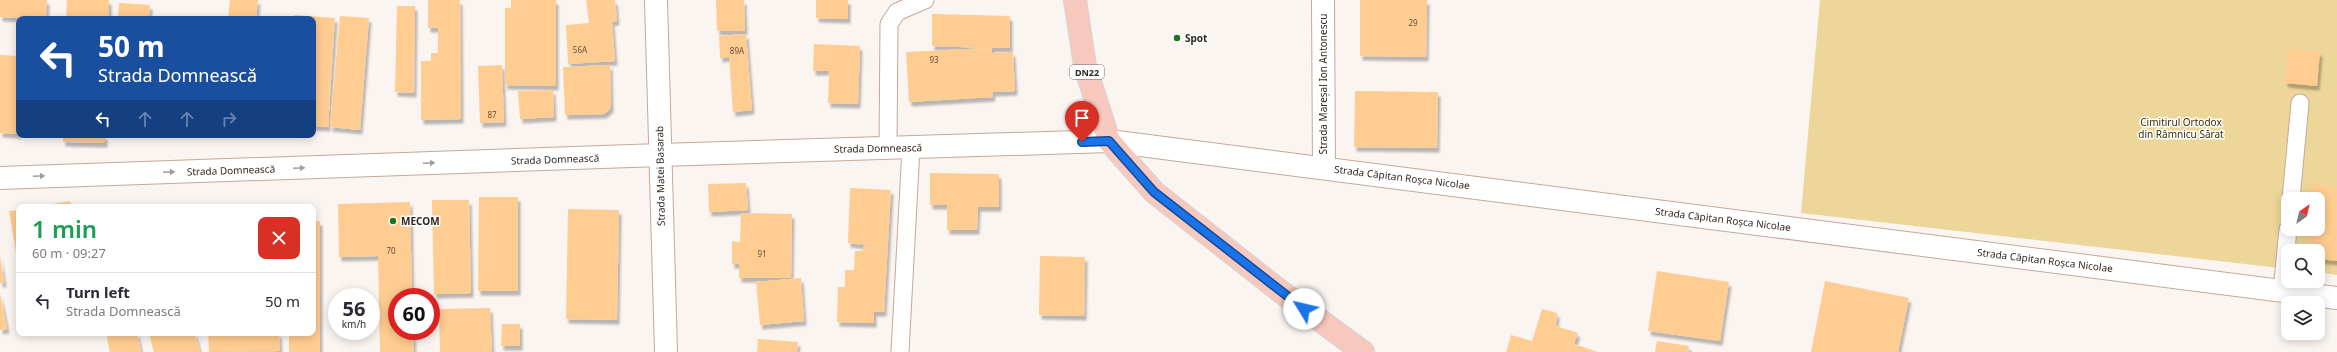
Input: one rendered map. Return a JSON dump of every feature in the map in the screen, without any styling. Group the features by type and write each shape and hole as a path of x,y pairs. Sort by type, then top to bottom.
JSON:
{"main road":[{"name":"DN22","path":"1075,0 1085,66 1109,141 1154,192 1280,291 1363,352"}],"street":[{"name":"Strada Matei Basarab","path":"656,0 666,352"},
{"name":"Strada Mareșal Ion Antonescu","path":"1323,0 1324,167"},
{"name":"Strada Domnească","path":"0,178 888,147 911,148 1109,141"},
{"name":"Strada Căpitan Roșca Nicolae","path":"1109,141 1324,167 2337,298"}],"lane":[{"path":"888,147 889,24 897,12 925,0"},
{"path":"2292,192 2300,104"},
{"path":"900,352 911,148"},
{"path":"2282,291 2287,236"}],"green space":[{"name":"Cimitirul Ortodox din Râmnicu Sărat","path":"1820,0 2337,0 2337,275 2325,273 2325,244 2281,244 2281,268 1801,213"}],"building":[{"path":"0,0 47,0 46,16 0,17"},
{"path":"67,0 109,0 109,16 66,16"},
{"path":"230,0 258,0 256,16 228,16"},
{"path":"428,0 460,0 461,119 421,120 421,61 431,61 431,53 438,53 438,28 428,28"},
{"path":"511,0 556,0 556,86 505,85 505,8 511,8"},
{"path":"586,0 615,0 617,21 608,22 612,22 615,61 568,64 566,25 589,23"},
{"path":"716,0 744,0 745,31 717,31"},
{"path":"816,0 848,0 848,19 816,18"},
{"path":"1360,0 1427,0 1426,57 1360,56"},
{"path":"119,3 150,5 149,16 118,16"},
{"path":"397,6 415,6 414,93 395,92"},
{"path":"932,14 1010,16 1010,48 992,48 992,53 1013,52 1015,91 992,92 993,97 909,102 906,52 989,48 932,46"},
{"path":"340,16 369,18 360,130 330,127"},
{"path":"316,17 335,18 328,127 316,126"},
{"path":"746,34 752,110 733,112 729,57 720,58 719,36"},
{"path":"814,44 860,46 858,104 828,103 829,71 813,71"},
{"path":"2288,49 2320,52 2317,86 2285,83"},
{"path":"0,55 16,56 16,134 0,133"},
{"path":"502,65 504,122 480,123 478,66"},
{"path":"610,65 611,108 604,114 565,115 563,67"},
{"path":"553,90 554,117 520,119 518,91"},
{"path":"1355,91 1438,92 1437,148 1354,147"},
{"path":"63,138 105,138 105,143 63,142"},
{"path":"930,173 999,174 999,207 978,207 977,230 947,230 947,205 930,205"},
{"path":"746,183 748,210 709,212 708,184"},
{"path":"2313,184 2337,187 2337,261 2325,260 2325,244 2307,244 2307,236 2325,236 2325,192 2312,192"},
{"path":"850,188 891,190 884,312 874,312 874,323 837,322 838,287 845,287 845,270 854,270 855,251 863,251 863,246 881,247 848,243"},
{"path":"479,197 518,197 518,291 478,291"},
{"path":"432,200 469,200 471,293 440,294 440,288 434,288"},
{"path":"70,201 70,204 52,204"},
{"path":"410,202 412,288 388,288 388,340 413,340 414,352 380,352 380,288 379,288 378,256 339,257 338,204"},
{"path":"568,209 619,210 617,320 566,319"},
{"path":"16,210 16,251 9,211"},
{"path":"741,213 792,214 791,278 739,278 739,264 732,264 732,241 740,242"},
{"path":"316,221 320,221 320,352 289,352 289,336 316,336"},
{"path":"0,255 4,283 0,283"},
{"path":"1040,256 1085,257 1084,316 1039,315"},
{"path":"1657,271 1729,282 1720,341 1648,331"},
{"path":"801,278 804,321 760,325 756,282"},
{"path":"1825,281 1909,298 1898,352 1811,352"},
{"path":"0,293 7,329 0,330"},
{"path":"490,308 492,352 440,352 440,309"},
{"path":"1542,309 1557,313 1556,326 1578,333 1574,344 1598,352 1506,352 1511,335 1532,341"},
{"path":"502,324 520,324 520,346 501,346"},
{"path":"107,336 138,336 141,352 110,352"},
{"path":"150,336 196,336 200,352 154,352"},
{"path":"208,336 279,336 280,351 209,352"},
{"path":"758,339 798,342 797,352 757,352"},
{"path":"1657,341 1689,346 1688,352 1655,352"}],"place":[{"name":"Spot","path":"1177,38"},
{"name":"MECOM","path":"393,221"}],"route":[{"path":"1082,142 1109,141 1154,192 1304,309"}]}
